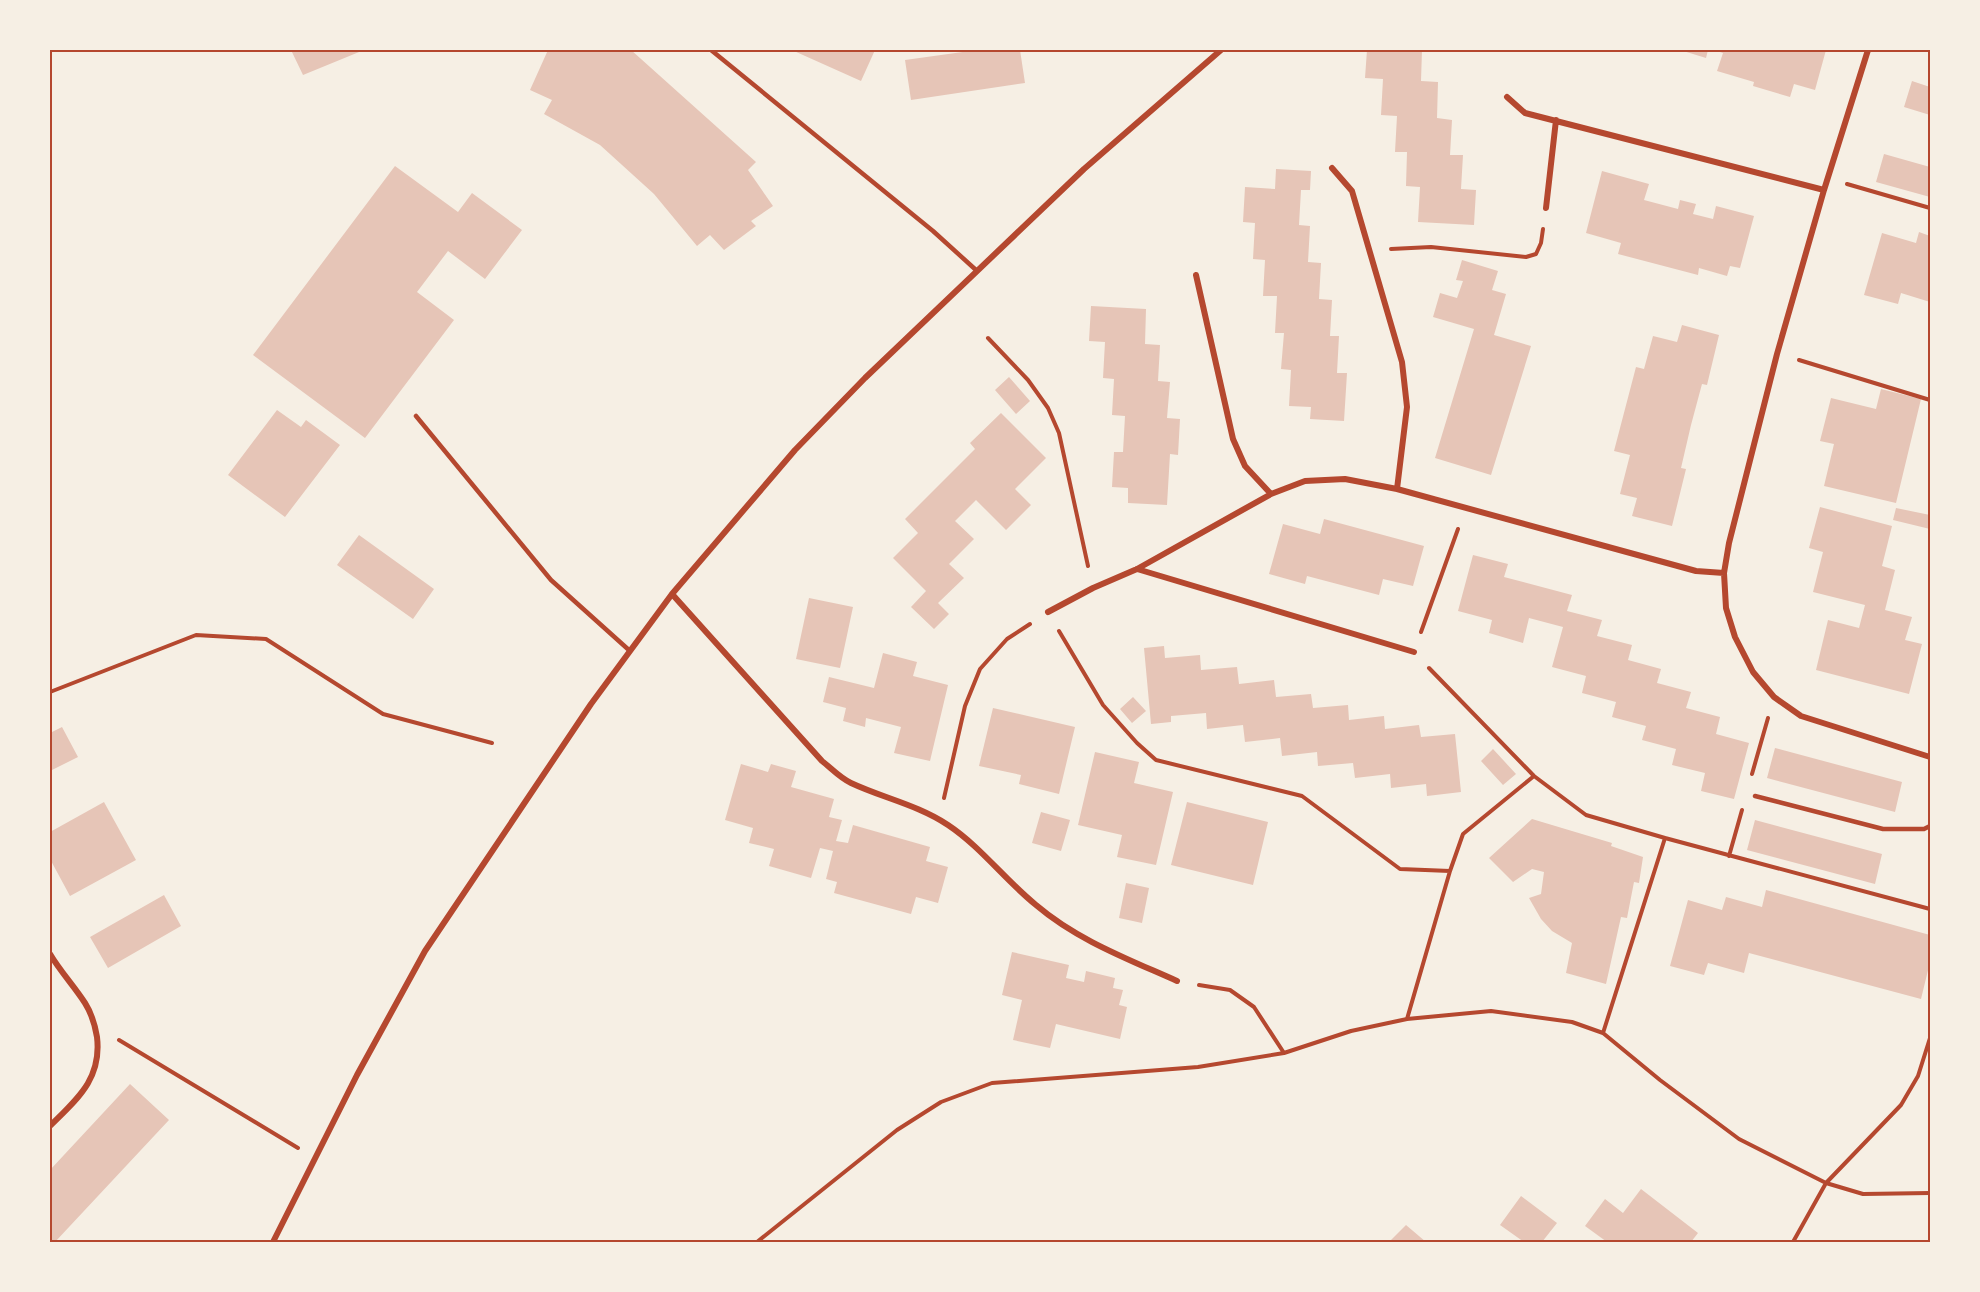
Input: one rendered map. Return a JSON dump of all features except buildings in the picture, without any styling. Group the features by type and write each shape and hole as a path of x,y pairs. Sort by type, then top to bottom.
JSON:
{"street":[{"path":"273,1242 357,1075 425,951 591,704 672,594 795,450 865,378 1084,169 1221,50"},
{"path":"1868,50 1827,179 1777,354 1729,543 1724,573 1726,608 1735,638 1753,672 1774,697 1801,716 1930,757"},
{"path":"1507,97 1525,113 1824,190"},
{"path":"1546,208 1557,120"},
{"path":"1332,168 1352,192 1402,362 1407,407 1397,489"},
{"path":"1196,275 1233,439 1245,466 1271,494"},
{"path":"1048,612 1093,588 1137,570 1271,494 1305,480 1345,479 1397,489 1696,571 1724,573"},
{"path":"1137,570 1414,652"},
{"path":"672,594 822,761 849,783 904,803 939,819 960,833 1036,906 1064,926 1100,947 1177,981"},
{"path":"50,954 86,1005 96,1025 99,1050 95,1072 80,1096 50,1126"}],"lane":[{"path":"711,50 933,231 976,270"},
{"path":"416,416 551,580 630,651"},
{"path":"1755,796 1883,829 1924,829 1930,826"}],"path":[{"path":"1827,179 1930,208"},
{"path":"1370,251 1431,247 1526,257 1536,254 1541,243 1546,208"},
{"path":"988,338 1028,380 1048,408 1059,434 1093,588"},
{"path":"1777,354 1930,400"},
{"path":"1466,508 1414,652 1534,776 1586,815 1930,909"},
{"path":"939,819 965,706 980,669 1007,639 1048,612 1103,705 1137,743 1156,760 1302,796 1400,869 1450,871"},
{"path":"50,692 196,635 266,639 383,714 492,743"},
{"path":"1407,1019 1463,834 1534,776"},
{"path":"1603,1033 1665,838"},
{"path":"1177,981 1230,990 1254,1007 1284,1053"},
{"path":"757,1242 897,1130 941,1102 993,1083 1198,1067 1284,1053 1351,1031 1407,1019 1491,1011 1572,1022 1603,1033 1660,1080 1739,1139 1826,1183 1863,1194 1930,1193"},
{"path":"96,1025 315,1158"},
{"path":"1793,1242 1826,1183 1901,1105 1918,1076 1930,1038"}]}
